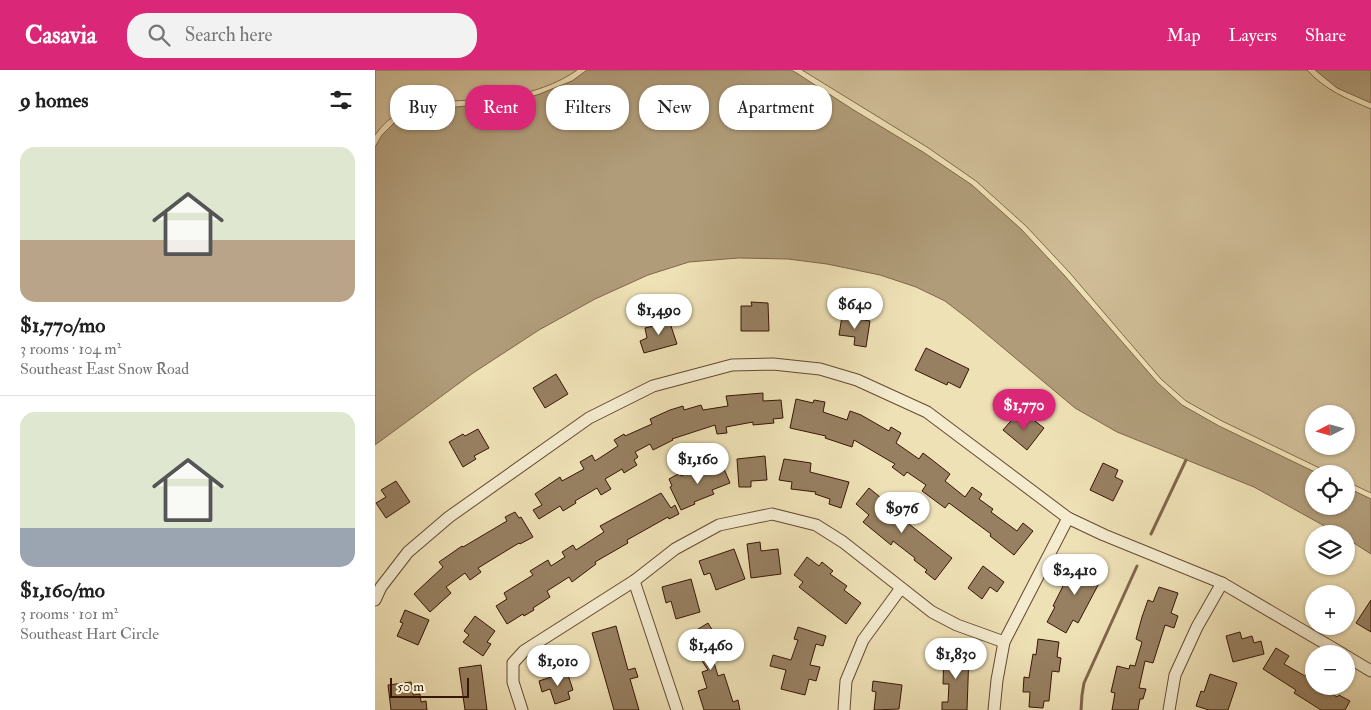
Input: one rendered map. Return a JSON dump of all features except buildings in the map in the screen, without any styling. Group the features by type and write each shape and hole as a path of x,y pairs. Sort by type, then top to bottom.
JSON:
{"street":[{"path":"375,600 381,588 408,552 449,517 589,418 653,386 732,365 773,364 820,368 857,380 927,412 1068,518 1222,584 1327,645"},
{"path":"522,710 513,682 513,663 524,651 634,581 675,549 719,525 772,514 816,525 843,542 932,612 949,621 1003,642"},
{"path":"994,710 1003,642 1068,518"},
{"path":"634,581 677,710"},
{"path":"1169,710 1175,675 1197,627 1222,584"},
{"path":"844,710 846,681 863,640 901,588"},
{"path":"1355,661 1371,671"}],"shaded area":[{"path":"375,70 577,70 553,84 536,89 536,85 465,85 465,100 455,101 455,85 390,85 390,119 375,135"},
{"path":"587,70 791,70 795,72 815,85 719,85 719,130 832,130 832,96 923,152 972,185 1021,229 1064,275 1157,382 1182,405 1219,426 1305,467 1305,515 1355,515 1355,491 1371,499 1371,554 1355,544 1355,525 1323,525 1254,487 1117,432 1075,408 945,301 916,287 880,275 827,264 788,259 738,258 689,262 648,275 595,299 539,330 473,373 375,445 375,147 382,135 390,127 390,130 455,130 455,107 465,106 465,130 536,130 536,95 546,91 546,130 629,130 629,85 562,85 572,81"},
{"path":"802,70 1307,70 1321,83 1345,98 1371,109 1371,493 1355,485 1355,465 1313,465 1222,421 1186,401 1161,379 1069,272 1026,226 976,181 927,147 832,88 832,85 826,85"},
{"path":"1315,70 1371,70 1371,103 1337,88"}],"waterway":[{"path":"1151,534 1186,460"},
{"path":"1081,710 1084,683 1137,566"}]}
